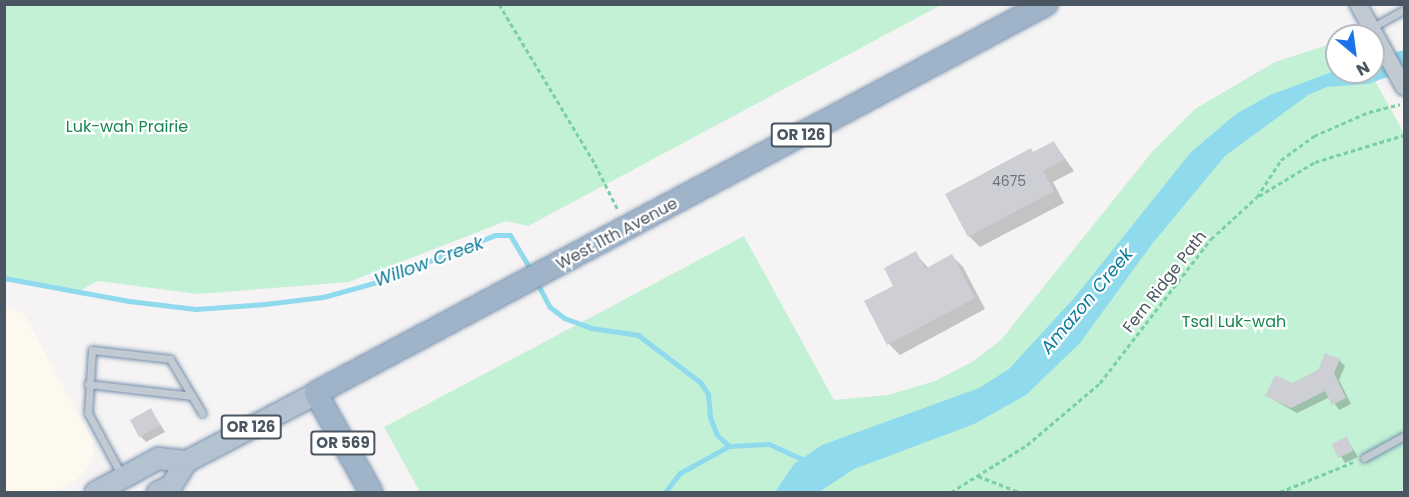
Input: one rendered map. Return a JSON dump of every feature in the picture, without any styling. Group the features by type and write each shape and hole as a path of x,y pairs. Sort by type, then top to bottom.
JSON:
{"highway":[{"name":"West 11th Avenue","path":"316,393 1046,4"},
{"name":"OR 569","path":"316,393 371,492"}],"main road":[{"name":"West 11th Avenue","path":"157,492 171,485 186,461 316,393"},
{"path":"95,492 158,458 186,461"}],"street":[{"path":"1358,4 1369,24"},
{"path":"1385,52 1404,87"}],"lane":[{"path":"1385,24 1404,10"},
{"path":"122,477 88,413 88,384 92,350 167,357 202,413"},
{"path":"88,384 192,396"},
{"path":"1364,458 1404,436"}],"path":[{"path":"499,4 596,164 627,228"},
{"name":"Fern Ridge Path","path":"951,492 1027,446 1100,383 1211,239 1257,197 1281,160 1298,146 1369,112 1404,102"},
{"path":"1257,197 1315,162 1404,135"},
{"path":"1280,492 1364,458"},
{"path":"978,476 996,486 1018,492"}],"shaded area":[{"path":"5,307 23,312 93,442 93,456 88,468 75,481 54,492 5,492"}],"green space":[{"name":"Luk-wah Prairie","path":"5,4 941,5 528,226 506,221 349,282 198,294 98,281 73,294 5,279"},
{"name":"Tsal Luk-wah","path":"1325,46 1325,84 1377,84 1404,133 1404,492 420,492 384,427 744,236 834,400 888,395 935,381 972,362 1001,340 1152,152 1195,109 1275,62"}],"water":[{"path":"1404,50 1404,71 1385,78 1385,56"},
{"name":"Amazon Creek","path":"1325,74 1325,84 1368,84 1327,87 1308,95 1225,156 1152,244 1080,343 1026,395 974,424 854,469 819,492 775,492 794,464 822,445 979,388 1009,369 1075,297 1191,152 1236,114 1270,95"}],"building":[{"path":"1054,141 1064,159 1043,171 1054,191 968,237 945,194 1031,148 1033,152"},
{"path":"916,251 925,269 952,254 975,298 887,345 864,301 893,286 884,268"},
{"path":"1325,353 1340,359 1334,373 1346,398 1332,405 1325,391 1291,408 1265,396 1275,375 1293,383 1318,370"},
{"path":"151,408 160,426 139,437 130,420"},
{"path":"1347,436 1353,451 1338,458 1332,444"}],"waterway":[{"name":"Willow Creek","path":"4,278 129,301 196,309 265,304 323,297 374,283 495,235 510,235 532,272"},
{"name":"Willow Creek","path":"537,283 550,307 564,318 591,328 638,335 700,382 708,394 710,417 717,435 729,446 769,444 806,461"},
{"path":"665,492 680,473 729,446"}]}
